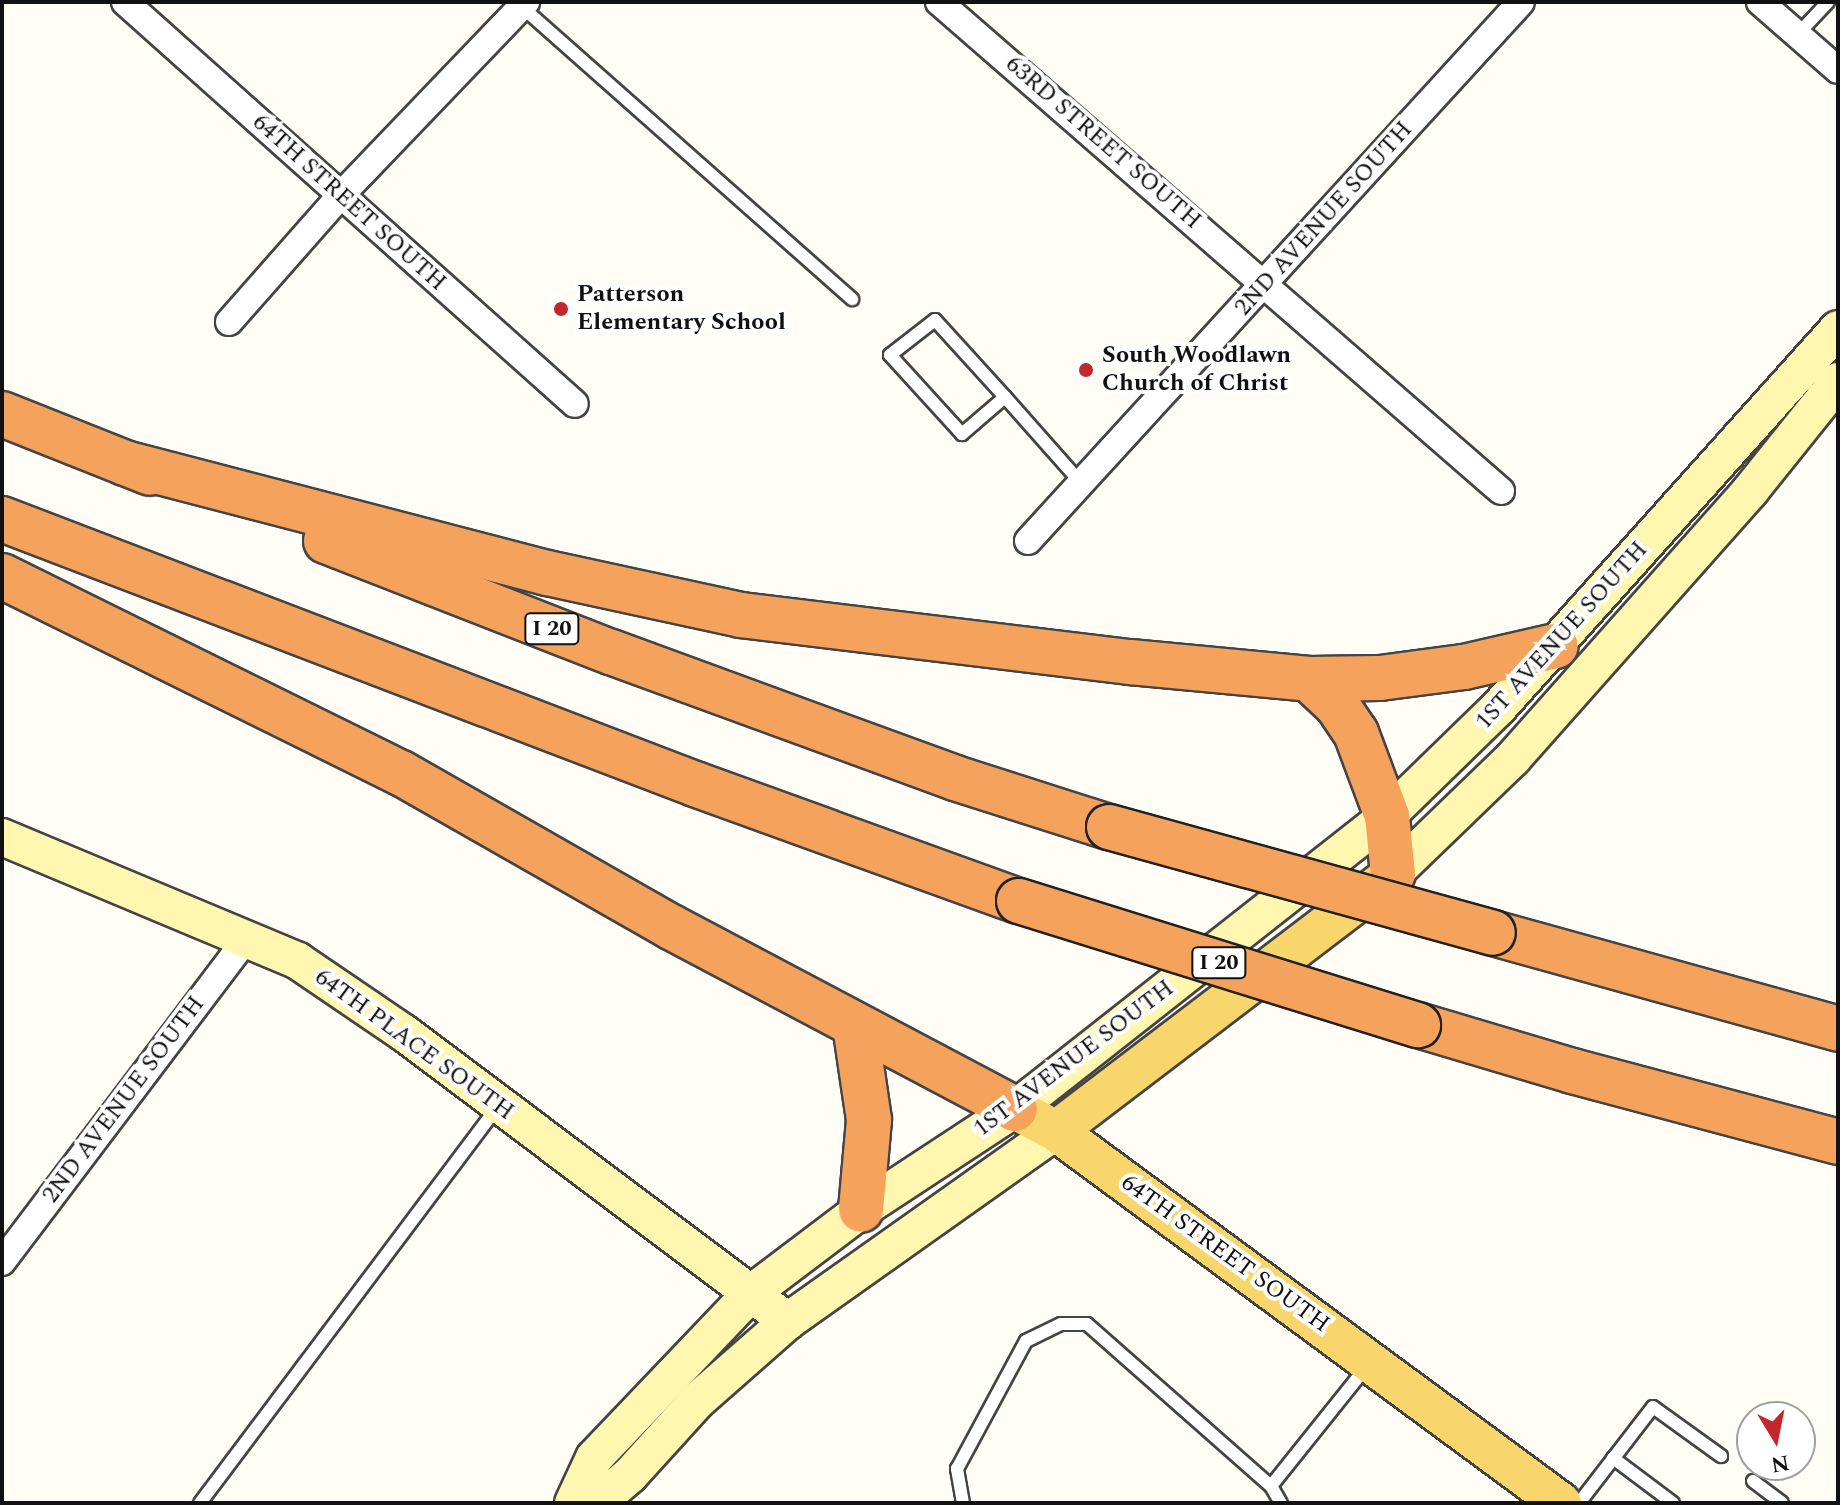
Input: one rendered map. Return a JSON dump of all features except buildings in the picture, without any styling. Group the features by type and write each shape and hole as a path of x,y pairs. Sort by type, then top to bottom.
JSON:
{"highway":[{"name":"I 20","path":"2,414 611,652 955,778 1109,827 1838,1029"},
{"path":"125,463 547,573 741,615 1130,662 1309,679 1380,678 1464,667 1556,646"},
{"name":"I 20","path":"2,519 695,784 1019,901 1418,1025 1616,1083 1838,1142"},
{"path":"2,576 401,773 671,927 1015,1109"},
{"path":"1309,679 1337,705 1356,733 1387,816 1393,874"},
{"path":"855,1025 869,1120 861,1210"}],"main road":[{"name":"1ST AVENUE SOUTH","path":"1056,1131 1393,874"},
{"name":"64TH STREET SOUTH","path":"1015,1109 1056,1131 1431,1404 1561,1503"}],"street":[{"name":"64TH STREET SOUTH","path":"125,2 575,404"},
{"name":"63RD STREET SOUTH","path":"939,2 1501,491"},
{"name":"2ND AVENUE SOUTH","path":"1028,541 1521,2"},
{"path":"1760,2 1838,70"},
{"path":"229,322 340,196 524,4"},
{"name":"1ST AVENUE SOUTH","path":"573,1503 594,1458 750,1294 861,1210 1015,1109 1387,816 1487,720 1556,646 1838,329"},
{"name":"1ST AVENUE SOUTH","path":"1393,874 1513,758 1750,491 1838,381"},
{"name":"64TH PLACE SOUTH","path":"2,837 298,961 404,1033 788,1321"},
{"name":"2ND AVENUE SOUTH","path":"2,1262 246,939"},
{"name":"1ST AVENUE SOUTH","path":"597,1503 630,1475 697,1401 788,1321 1056,1131"}],"lane":[{"path":"1798,34 1828,2"},
{"path":"524,4 852,299"},
{"path":"1005,397 962,434 890,355 935,320 1005,397 1081,483"},
{"path":"200,1503 498,1106"},
{"path":"963,1503 957,1469 1019,1353 1026,1341 1061,1324 1087,1324 1271,1486 1281,1503"},
{"path":"1271,1486 1372,1361"},
{"path":"1579,1503 1653,1407 1696,1446 1721,1456"},
{"path":"1613,1458 1665,1490 1673,1503"},
{"path":"1753,1481 1778,1502"}],"place":[{"name":"Patterson Elementary School","path":"561,309"},
{"name":"South Woodlawn Church of Christ","path":"1086,370"}]}
